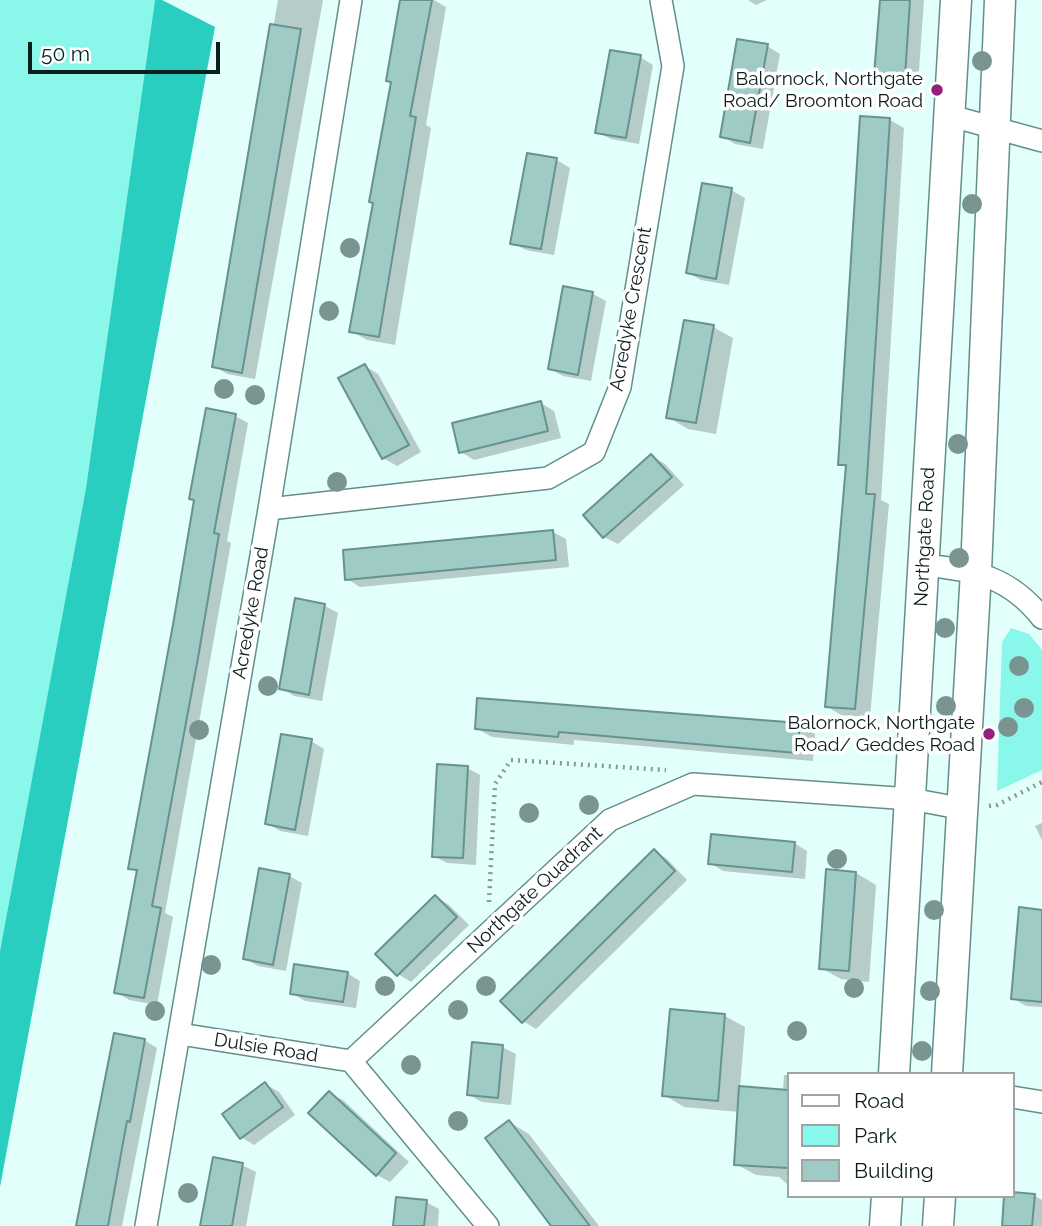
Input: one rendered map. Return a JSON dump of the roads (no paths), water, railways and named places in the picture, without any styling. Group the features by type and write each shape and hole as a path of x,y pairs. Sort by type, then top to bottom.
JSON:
{"street":[{"name":"Acredyke Road","path":"146,1226 269,509 351,0"},
{"name":"Acredyke Crescent","path":"269,509 548,478 594,452 620,387 673,66 661,0"},
{"name":"Northgate Road","path":"894,1072 956,0"},
{"path":"947,1072 976,571 1000,0"},
{"path":"951,116 1042,141"},
{"path":"923,565 976,571 1027,598 1042,618"},
{"name":"Northgate Quadrant","path":"351,1061 610,820 693,784 911,800 964,809"},
{"name":"Dulsie Road","path":"180,1034 351,1061"},
{"path":"351,1061 488,1226"},
{"path":"1014,1097 1042,1102"},
{"path":"885,1226 887,1198"},
{"path":"938,1226 940,1198"}],"place":[{"name":"Balornock, Northgate Road/ Broomton Road","path":"937,90"},
{"name":"Balornock, Northgate Road/ Geddes Road","path":"989,734"}]}
